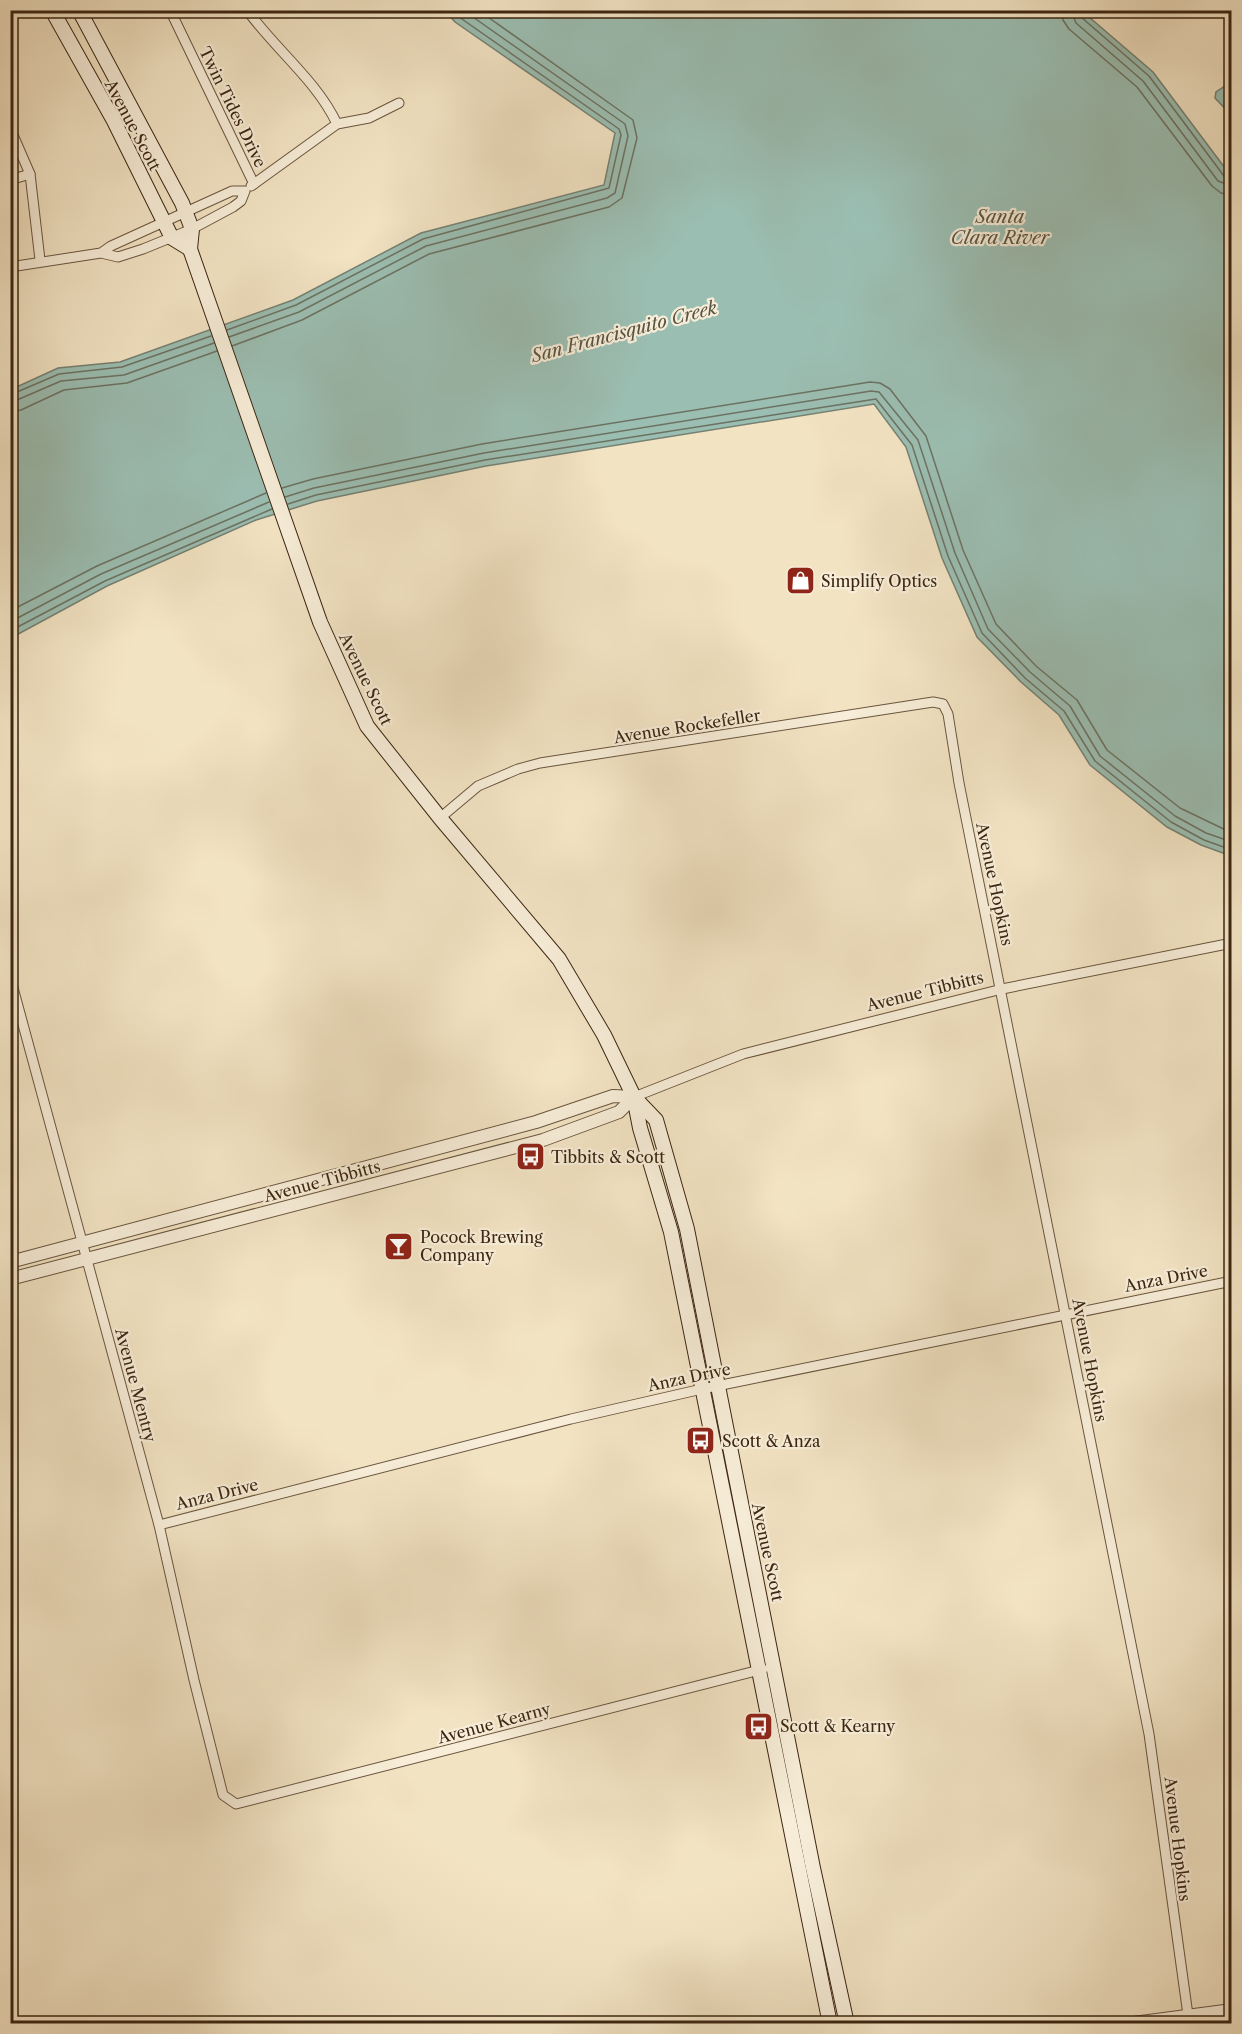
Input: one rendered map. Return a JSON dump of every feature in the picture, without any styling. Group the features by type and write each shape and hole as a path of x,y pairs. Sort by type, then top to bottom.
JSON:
{"main road":[{"name":"Avenue Scott","path":"52,10 113,119 171,238"},
{"name":"Avenue Scott","path":"80,10 186,213 192,229 190,249 320,622 367,726 440,818 558,957 604,1035 634,1097 640,1128 671,1232 830,2024"},
{"path":"171,238 190,249"},
{"name":"Avenue Scott","path":"634,1097 656,1120 674,1178 775,1666 813,1869 847,2024"}],"street":[{"name":"Twin Tides Drive","path":"170,10 254,184"},
{"path":"247,10 266,36 327,103 337,124"},
{"path":"10,267 40,260 101,253 118,257 171,238 239,203 245,191 337,124 369,118 399,103"},
{"path":"10,128 30,174 40,260"},
{"path":"10,180 30,174"},
{"path":"101,253 111,246 232,191 245,191"},
{"name":"Avenue Rockefeller","path":"440,818 478,786 518,769 540,763 933,702 943,704 948,714"},
{"name":"Avenue Hopkins","path":"948,714 965,813 1002,989 1149,1734 1188,2015"},
{"name":"Avenue Tibbitts","path":"10,1280 543,1140 619,1112 634,1097 743,1054 1002,989 1232,943"},
{"name":"Avenue Mentry","path":"12,984 159,1525 223,1795"},
{"name":"Avenue Tibbitts","path":"10,1262 536,1122 613,1096 634,1097"},
{"name":"Anza Drive","path":"159,1525 571,1419 718,1385 1232,1281"},
{"name":"Avenue Kearny","path":"223,1795 236,1804 775,1666"},
{"path":"1126,2024 1232,2010"}],"water":[{"name":"Santa Clara River","path":"445,11 1082,11 1153,72 1231,176 1231,856 1201,845 1167,827 1090,765 1059,715 1021,682 977,637 942,558 906,447 874,404 486,466 317,501 256,520 107,586 11,638 10,390 58,368 120,362 293,300 421,233 604,185 615,133 455,22"},
{"path":"1231,82 1231,115 1215,98 1216,92"}],"place":[{"name":"Simplify Optics","path":"800,581"},
{"name":"Tibbits & Scott","path":"530,1157"},
{"name":"Pocock Brewing Company","path":"399,1246"},
{"name":"Scott & Anza","path":"701,1441"},
{"name":"Scott & Kearny","path":"759,1726"}],"water label":[{"name":"San Francisquito Creek","path":"624,332"}]}
